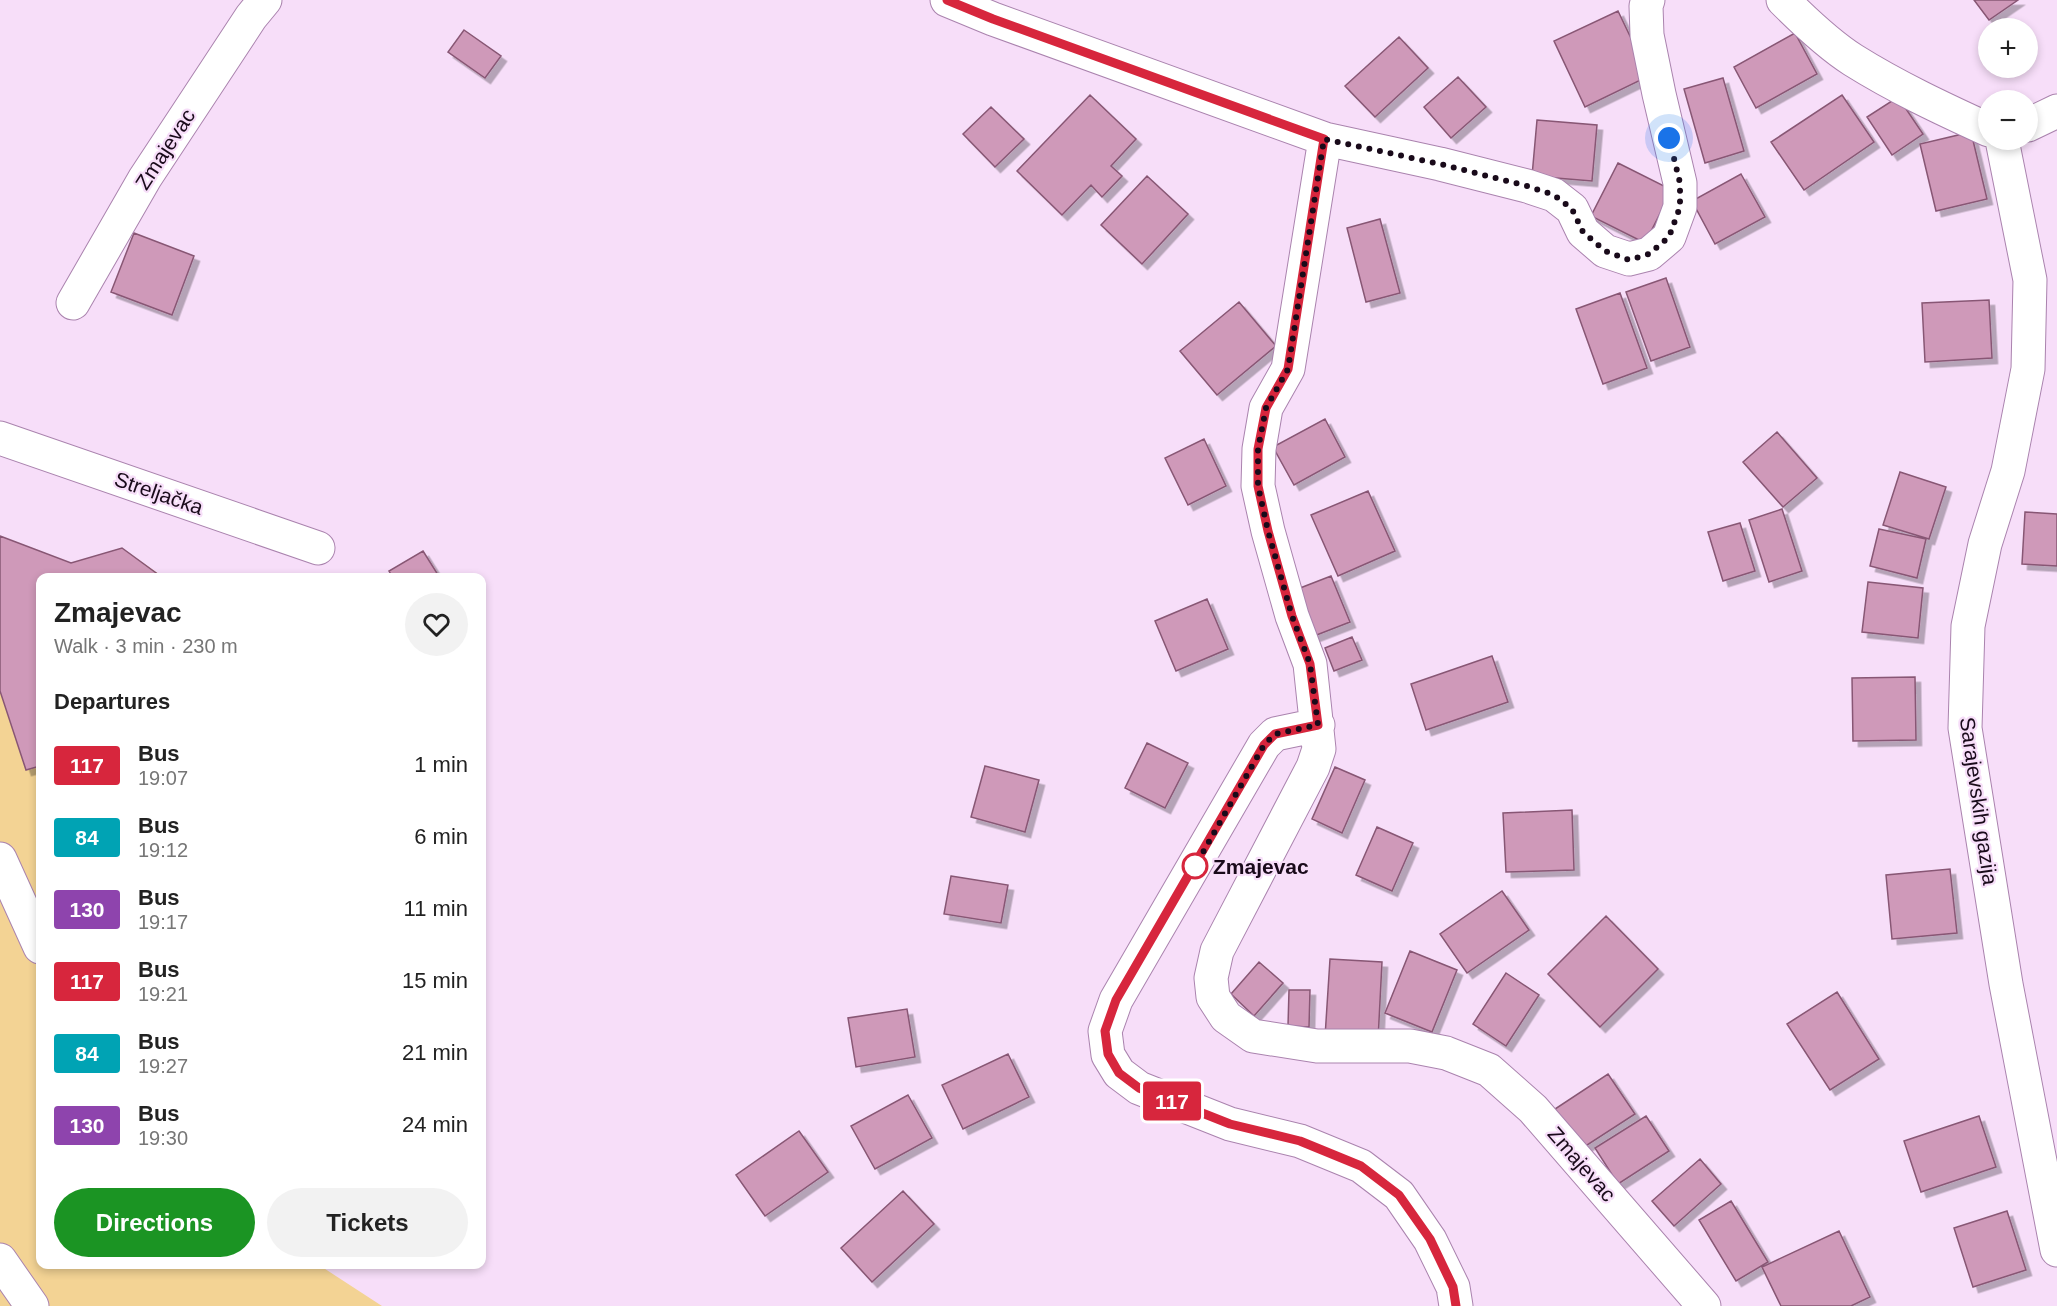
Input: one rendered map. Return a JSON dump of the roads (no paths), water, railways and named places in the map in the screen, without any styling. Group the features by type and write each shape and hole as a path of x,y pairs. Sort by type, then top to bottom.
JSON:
{"street":[{"name":"Zmajevac","path":"73,303 145,178 251,17 265,0"},
{"path":"947,0 993,19 1324,139 1440,164 1554,195 1572,209 1583,232 1605,251 1629,260 1649,254 1669,237 1680,207 1680,183 1647,36 1646,6 1648,0"},
{"path":"1783,0 1806,23 1852,59 1932,104 1978,125"},
{"path":"2038,120 2057,111"},
{"name":"Zmajevac","path":"1324,139 1288,369 1266,408 1258,449 1258,486 1268,531 1289,606 1310,664 1319,749 1313,767 1217,951 1211,978 1214,997 1226,1017 1253,1036 1317,1046 1410,1046 1446,1053 1489,1070 1533,1109 1704,1306"},
{"name":"Sarajevskih gazija","path":"2004,150 2030,280 2028,369 2008,471 1985,544 1968,626 1965,728 2006,984 2057,1250"},
{"name":"Streljačka","path":"0,438 318,548"},
{"path":"1318,725 1275,734 1264,745 1116,1000 1105,1031 1108,1054 1119,1073 1139,1088 1230,1124 1300,1141 1361,1166 1399,1195 1430,1239 1453,1287 1456,1306"},
{"path":"0,859 36,938"},
{"path":"0,1260 32,1306"}],"place":[{"name":"Zmajevac","path":"1195,866"}]}
